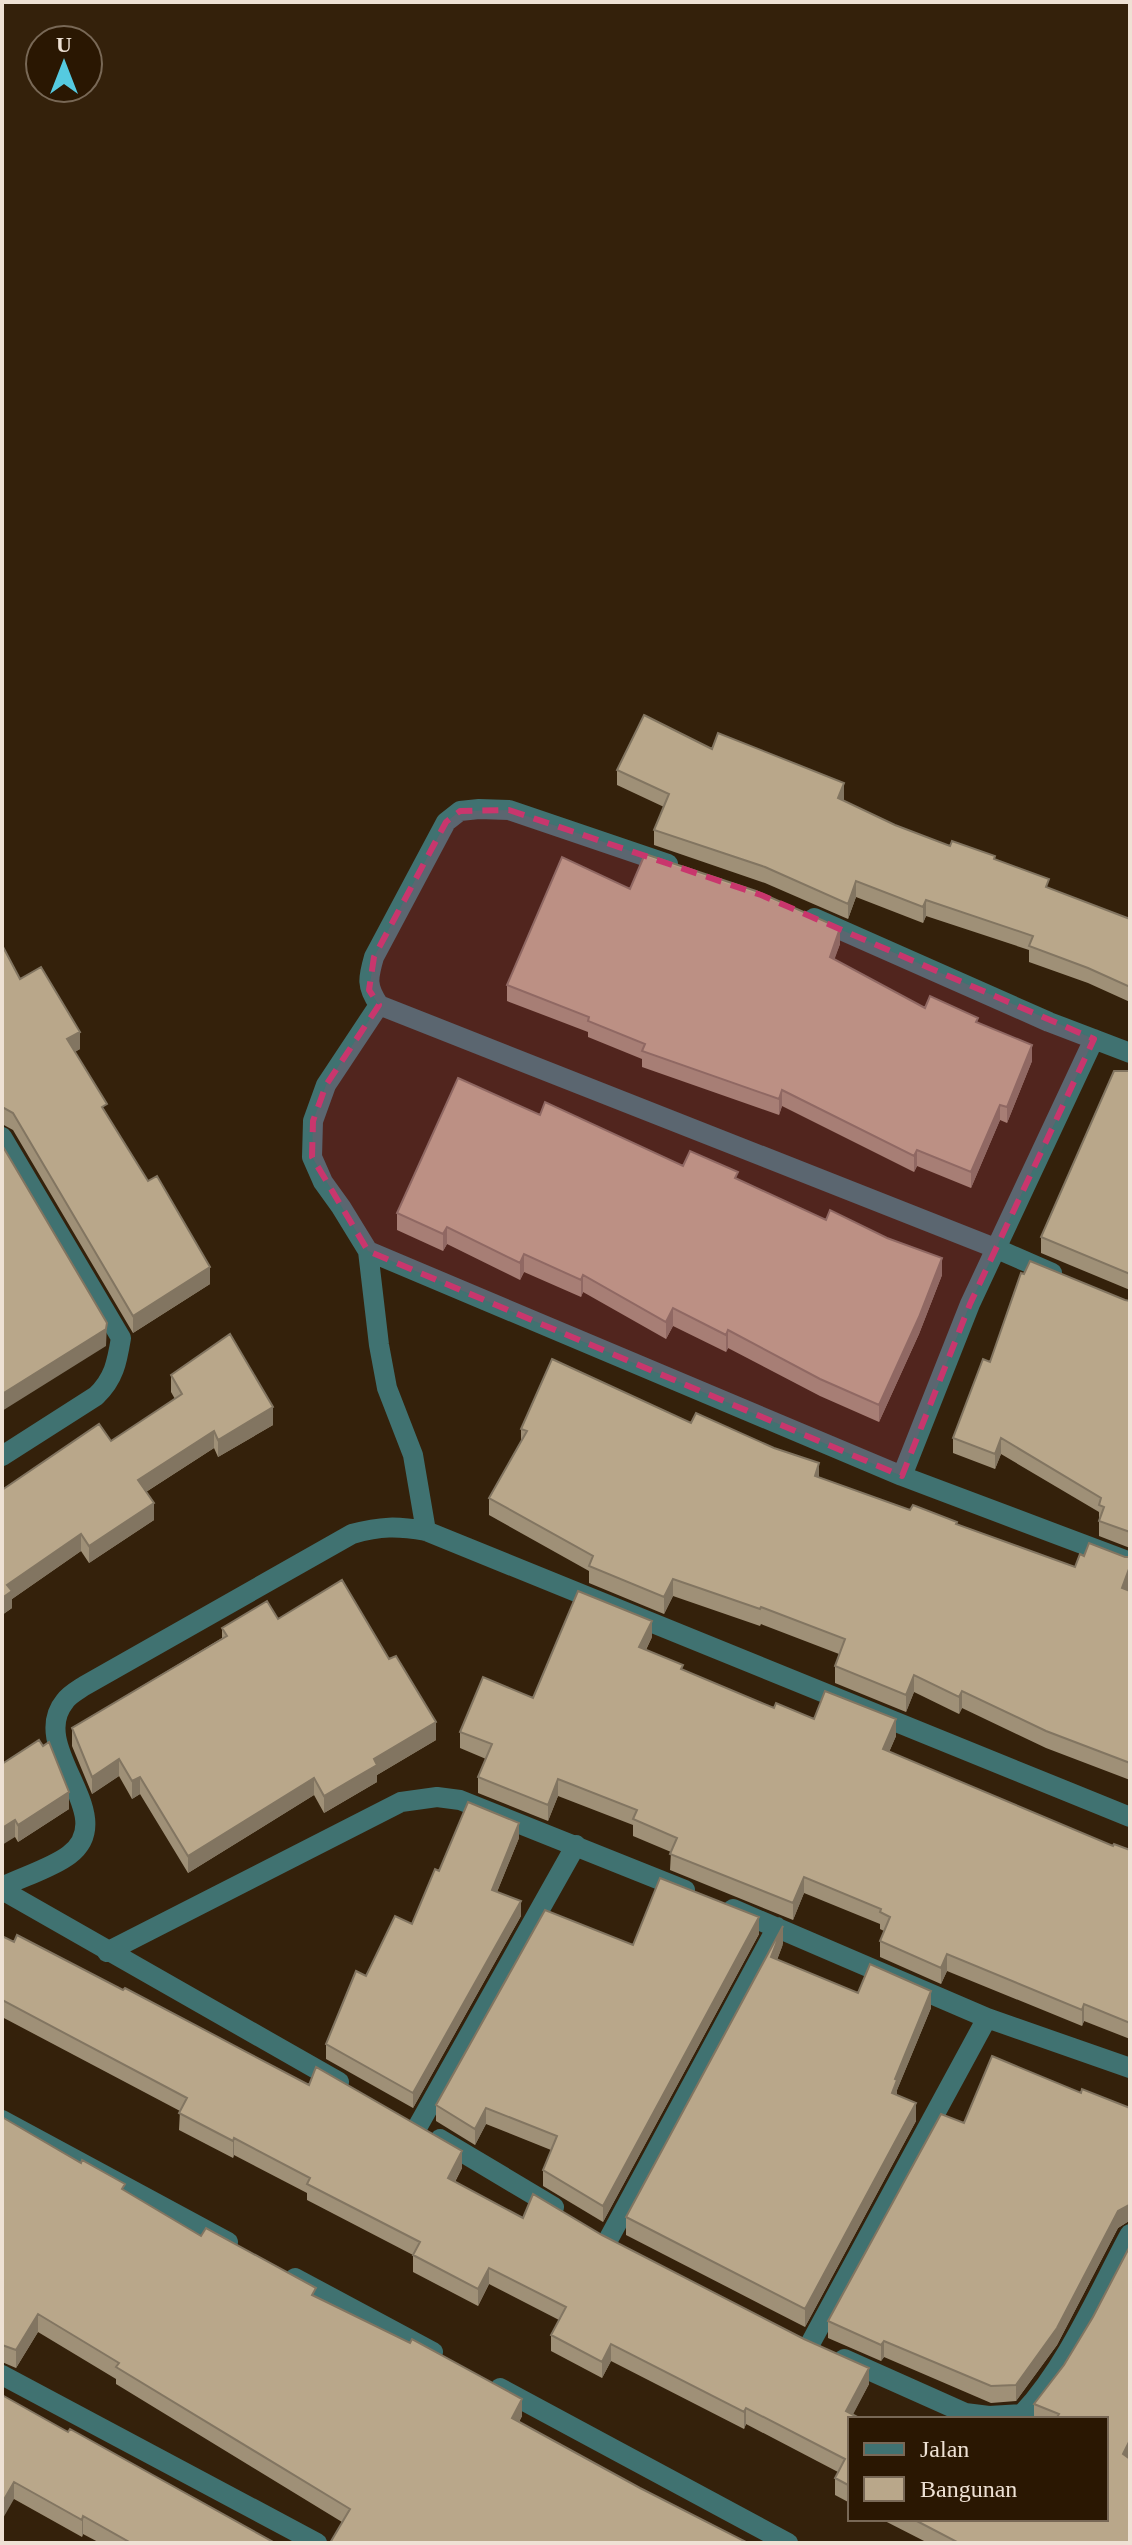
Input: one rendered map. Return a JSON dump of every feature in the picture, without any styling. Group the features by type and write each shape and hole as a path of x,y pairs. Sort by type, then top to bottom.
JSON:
{"street":[{"path":"687,870 509,810 460,811 446,822 374,957 369,990 379,1005 1073,1281"},
{"path":"790,908 1049,1022 1130,1053"},
{"path":"379,1005 326,1085 313,1121 312,1157 323,1182 368,1251 387,1388 413,1455 426,1531"},
{"path":"902,1476 970,1304 1094,1039"},
{"path":"2,1137 121,1338 117,1364 109,1384 96,1396 2,1456"},
{"path":"368,1251 902,1476 1130,1562"},
{"path":"2,1888 68,1856 83,1836 86,1812 56,1739 56,1722 64,1702 84,1686 352,1534 380,1527 397,1526 426,1531 1130,1817"},
{"path":"107,1952 401,1802 437,1797 460,1800 576,1845 777,1927 987,2018 1130,2068"},
{"path":"567,2215 411,2122 576,1845"},
{"path":"2,1888 107,1952 350,2088"},
{"path":"608,2239 777,1927"},
{"path":"987,2018 803,2341 965,2413 989,2416 1022,2414 1040,2395 1130,2234"},
{"path":"2,2120 239,2248"},
{"path":"281,2270 448,2360"},
{"path":"2,2375 317,2543"},
{"path":"476,2375 766,2538 788,2543"}],"highlighted area":[{"path":"509,810 761,895 1094,1039 970,1304 902,1476 368,1251 312,1157 313,1121 326,1085 379,1005 369,990 374,957 446,822 460,811"}],"building":[{"path":"644,715 712,749 718,733 844,783 838,798 950,846 952,841 995,856 994,859 1049,879 1046,887 1130,919 1130,987 1029,946 1033,936 926,900 923,907 856,881 848,904 765,867 654,830 669,794 617,770"},
{"path":"645,854 756,891 840,928 830,957 925,1008 930,996 978,1018 976,1022 1032,1045 1007,1107 1000,1105 971,1172 917,1150 914,1156 782,1090 779,1099 642,1051 645,1044 588,1021 589,1017 507,985 562,857 630,889"},
{"path":"2,945 20,979 41,967 80,1032 67,1039 107,1104 102,1107 148,1181 157,1176 210,1267 133,1316 13,1113 2,1107"},
{"path":"1114,1071 1130,1071 1130,1274 1041,1237"},
{"path":"458,1078 540,1115 545,1102 683,1166 690,1151 738,1172 735,1178 826,1220 830,1210 887,1238 942,1258 879,1405 820,1379 728,1330 726,1335 673,1308 666,1322 583,1275 581,1280 524,1254 520,1263 447,1227 443,1234 397,1213"},
{"path":"2,1145 107,1323 106,1329 2,1394"},
{"path":"1030,1261 1130,1301 1130,1532 1099,1521 1104,1507 1099,1505 1101,1498 1001,1438 995,1454 953,1438 983,1359 990,1362 1021,1273 1024,1274"},
{"path":"230,1334 273,1407 218,1440 214,1431 138,1480 154,1503 89,1546 81,1534 7,1585 12,1591 2,1598 2,1490 99,1424 111,1441 182,1394 171,1375"},
{"path":"552,1359 691,1423 696,1413 774,1448 819,1463 815,1476 910,1510 913,1505 1075,1567 1089,1543 1130,1557 1122,1588 1130,1591 1130,1763 1046,1731 962,1691 959,1697 914,1675 906,1695 835,1666 845,1639 761,1607 673,1579 664,1597 589,1566 593,1556 489,1498 527,1431 521,1429"},
{"path":"342,1580 389,1659 396,1656 436,1722 374,1759 377,1765 324,1796 314,1778 188,1856 140,1777 132,1781 119,1759 92,1777 72,1728 227,1636 222,1628 267,1601 278,1619"},
{"path":"578,1591 652,1621 639,1647 683,1665 681,1669 774,1708 776,1703 814,1719 825,1691 896,1719 883,1749 1113,1846 1130,1850 1130,2023 1084,2004 1082,2010 947,1954 941,1968 880,1941 890,1917 880,1912 881,1909 804,1877 793,1903 670,1854 677,1838 633,1819 637,1810 558,1779 548,1805 478,1777 492,1744 460,1732 483,1677 533,1698"},
{"path":"39,1740 43,1746 49,1742 69,1792 18,1825 15,1820 2,1828 2,1764"},
{"path":"468,1802 519,1823 492,1890 521,1901 413,2093 326,2044 356,1971 366,1976 395,1916 412,1924 435,1869 439,1871"},
{"path":"660,1878 759,1917 603,2206 543,2170 557,2136 486,2108 475,2129 436,2105 545,1910 633,1945"},
{"path":"783,1926 771,1957 858,1993 870,1964 931,1991 892,2093 916,2103 805,2309 626,2217"},
{"path":"17,1935 309,2085 316,2067 462,2151 448,2178 523,2218 533,2194 602,2235 804,2339 869,2368 846,2411 857,2417 848,2417 848,2485 835,2478 845,2459 611,2344 602,2362 551,2335 566,2307 489,2268 478,2289 413,2255 420,2242 307,2184 310,2178 179,2113 187,2098 2,2000 2,1936 14,1942"},
{"path":"992,2056 1081,2093 1082,2089 1130,2108 1130,2205 1118,2211 1057,2328 1016,2385 991,2386 884,2341 881,2345 828,2321 941,2114 964,2123"},
{"path":"2,2117 81,2163 82,2160 125,2184 122,2189 201,2236 206,2228 316,2288 312,2295 410,2343 412,2339 522,2399 512,2418 748,2543 330,2543 350,2509 116,2367 119,2363 38,2314 16,2350 2,2345"},
{"path":"1130,2246 1130,2440 1123,2454 1130,2459 1130,2543 959,2543 917,2521 1108,2521 1108,2417 1057,2417 1059,2414 1034,2404 1064,2365"},
{"path":"2,2395 68,2432 70,2429 275,2543 131,2543 14,2482 2,2503"}]}
